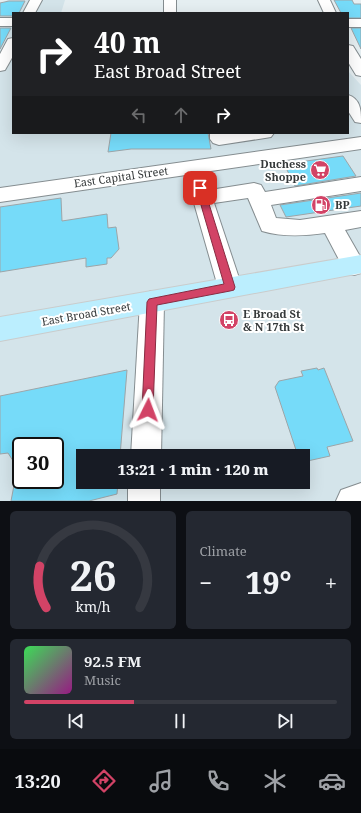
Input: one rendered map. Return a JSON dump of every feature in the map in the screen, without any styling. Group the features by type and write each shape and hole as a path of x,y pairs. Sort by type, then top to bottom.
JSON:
{"main road":[{"name":"East Broad Street","path":"0,329 358,265"}],"street":[{"path":"30,12 36,0"},
{"path":"170,0 170,12"},
{"path":"324,0 330,12"},
{"path":"0,22 12,22"},
{"path":"349,23 361,23"},
{"path":"12,44 0,67 12,67"},
{"path":"349,51 357,69"},
{"path":"349,101 361,118"},
{"path":"349,123 361,121"},
{"path":"219,134 219,139 254,134"},
{"path":"262,134 273,156"},
{"name":"East Capital Street","path":"0,195 273,156 339,139 361,143"},
{"path":"193,167 230,287"},
{"path":"258,200 361,184"},
{"path":"203,198 254,190 269,225 300,228 361,219"},
{"path":"331,224 358,265"},
{"path":"146,449 152,302"},
{"path":"144,489 144,501"},
{"path":"352,501 361,499"}],"shaded area":[{"path":"7,0 65,0 61,12 12,12 12,134 349,134 349,72 361,85 361,501 0,501 0,13"}],"building":[{"path":"334,0 352,0 354,4 361,4 361,18 349,18 349,12 340,12"},
{"path":"9,1 25,1 20,12 12,12 12,16 0,16 0,3"},
{"path":"0,28 11,28 0,49"},
{"path":"351,28 361,28 361,49"},
{"path":"111,134 208,134 211,149 131,149 108,152"},
{"name":"Duchess Shoppe","path":"343,156 356,176 295,186 284,164"},
{"name":"BP","path":"361,193 361,206 286,217 280,205"},
{"path":"61,198 62,221 107,214 108,228 116,227 119,249 111,258 107,258 107,264 86,267 86,258 0,272 0,207"},
{"path":"317,368 318,370 324,368 353,441 327,447 330,456 310,460 310,449 296,449 275,387 279,381 303,376 301,371"},
{"path":"127,370 121,449 76,449 76,489 117,489 117,494 89,501 11,501 13,489 64,489 64,437 12,437 12,459 8,453 0,454 0,396"}],"place":[{"name":"Duchess Shoppe","path":"320,170"},
{"name":"BP","path":"321,205"},
{"name":"E Broad St & N 17th St","path":"229,320"}],"route":[{"path":"148,410 152,302 230,287 200,188"}]}
